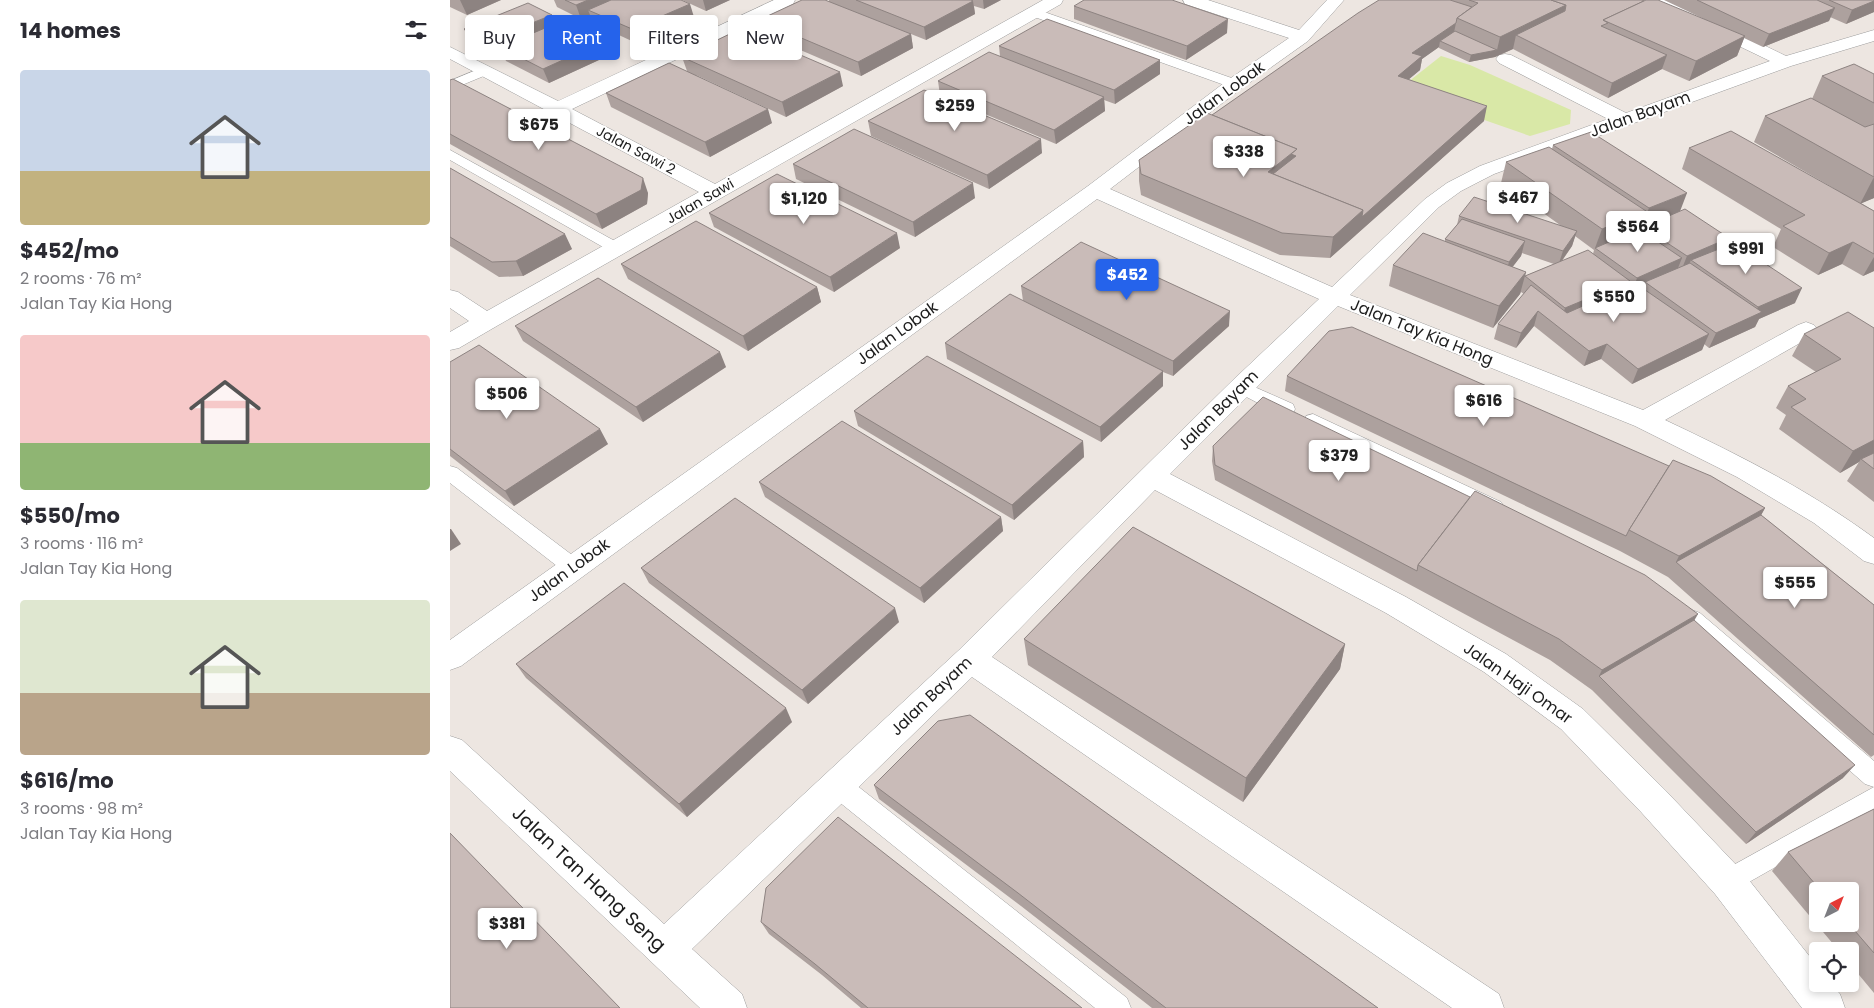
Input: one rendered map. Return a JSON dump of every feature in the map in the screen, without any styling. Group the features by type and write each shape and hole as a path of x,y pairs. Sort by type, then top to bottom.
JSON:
{"street":[{"path":"557,108 786,0"},
{"name":"Jalan Sawi","path":"450,342 1055,0"},
{"path":"1191,0 1302,37"},
{"name":"Jalan Lobak","path":"450,657 1095,190 1235,84 1302,37 1336,0"},
{"path":"1658,0 1785,62"},
{"name":"Jalan Bayam","path":"665,949 970,659 1241,387 1432,202 1454,187 1487,170 1785,62 1874,35"},
{"name":"Jalan Sawi 2","path":"450,52 715,192"},
{"path":"1505,59 1624,120"},
{"name":"Jalan Tay Kia Hong","path":"1095,190 1333,296 1644,420 1746,470 1824,516 1874,553"},
{"path":"450,296 487,322"},
{"path":"1644,420 1806,330"},
{"name":"Jalan Haji Omar","path":"1153,477 1396,605 1495,663 1572,719 1653,800 1728,882 1826,1008"},
{"path":"970,659 1485,1008"},
{"name":"Jalan Tan Hang Seng","path":"450,750 728,1008"}],"lane":[{"path":"1033,12 1235,84"},
{"path":"450,86 486,70"},
{"path":"450,154 616,248"},
{"path":"1241,387 1508,514"},
{"path":"450,473 573,567"},
{"path":"1678,607 1874,776"},
{"path":"837,786 1118,1008"},
{"path":"1728,882 1874,798"}],"green space":[{"path":"1441,56 1470,65 1571,110 1570,124 1530,136 1398,90"}],"building":[{"path":"565,0 588,0 576,5"},
{"path":"611,0 681,0 690,4 664,15 630,15 630,28 620,24 620,15 600,15 588,10"},
{"path":"802,0 825,0 911,34 858,62 802,38 802,15 770,15"},
{"path":"856,0 971,0 973,1 924,27"},
{"path":"1084,0 1172,0 1228,19 1187,46 1074,6"},
{"path":"1379,0 1450,0 1472,7 1457,18 1456,23 1412,53 1422,56 1398,76 1487,106 1362,217 1363,210 1273,174 1296,156 1291,154 1297,149 1212,115"},
{"path":"1469,0 1551,0 1566,5 1500,37 1457,18 1478,3"},
{"path":"1551,0 1642,0 1644,1 1603,20 1608,23 1601,26 1667,55 1612,83 1516,35 1565,11 1566,5"},
{"path":"1646,0 1658,0 1745,36 1696,61 1603,20"},
{"path":"1697,0 1817,0 1835,8 1769,34"},
{"path":"1829,0 1874,0 1874,1 1852,10"},
{"path":"528,3 552,15 544,15 544,18 534,22 534,15 498,15"},
{"path":"1047,19 1160,60 1114,90 999,46"},
{"path":"544,28 544,60 563,60 543,69 525,60 534,60 534,33"},
{"path":"1455,31 1497,50 1471,55 1440,41"},
{"path":"728,35 728,60 802,60 802,56 840,72 782,102 689,60 718,60 718,40"},
{"path":"989,52 1104,97 1054,130 938,81"},
{"path":"669,63 768,109 705,142 606,93"},
{"path":"1854,64 1874,74 1874,103 1822,76"},
{"path":"453,79 643,178 641,190 596,214 450,134 450,80"},
{"path":"924,90 1041,139 987,175 868,121"},
{"path":"1811,98 1865,127 1874,124 1874,177 1765,116"},
{"path":"1207,113 1297,149 1268,172 1363,210 1333,237 1282,233 1141,174 1139,160"},
{"path":"854,129 973,183 913,222 793,164"},
{"path":"1731,131 1874,211 1874,254 1853,242 1829,253 1783,226 1805,215 1689,148"},
{"path":"1591,132 1687,193 1649,208 1553,145"},
{"path":"1549,147 1646,211 1602,229 1506,162"},
{"path":"450,168 565,234 516,261 492,262 450,237"},
{"path":"777,174 897,233 830,277 709,213"},
{"path":"1474,197 1577,231 1563,251 1459,216"},
{"path":"1685,209 1729,238 1687,256 1643,227"},
{"path":"1462,219 1525,241 1509,262 1445,239"},
{"path":"696,221 817,287 743,336 621,264"},
{"path":"1639,229 1682,258 1637,278 1595,248"},
{"path":"1423,233 1526,272 1499,306 1393,265"},
{"path":"1081,242 1230,311 1173,361 1021,286"},
{"path":"1734,243 1802,288 1758,307 1691,260"},
{"path":"1588,250 1630,281 1565,308 1525,276"},
{"path":"1690,263 1762,312 1716,333 1645,282"},
{"path":"598,278 720,352 636,407 515,326"},
{"path":"1635,283 1709,334 1638,369 1607,344 1589,351 1538,311 1521,333 1498,324 1531,285 1567,313"},
{"path":"1010,294 1163,371 1100,427 945,343"},
{"path":"1848,312 1874,328 1874,440 1853,451 1791,407 1806,399 1788,386 1841,359 1804,334"},
{"path":"1352,327 1669,466 1626,536 1287,376 1329,331"},
{"path":"479,345 600,429 505,491 450,449 450,362"},
{"path":"927,356 1083,441 1012,505 854,411"},
{"path":"1263,397 1470,497 1418,565 1417,571 1215,465 1213,446"},
{"path":"842,421 1001,517 920,588 759,482"},
{"path":"1874,453 1874,469 1861,459"},
{"path":"1673,460 1711,476 1765,508 1679,556 1629,530"},
{"path":"1475,491 1645,575 1698,614 1602,670 1559,639 1418,565"},
{"path":"735,498 895,608 802,690 641,568"},
{"path":"1761,515 1874,605 1874,735 1676,562"},
{"path":"1133,527 1345,644 1246,778 1024,639"},
{"path":"624,583 786,708 679,804 516,664"},
{"path":"1694,620 1855,765 1756,832 1599,676"},
{"path":"970,715 1378,1008 1166,1008 1018,893 874,785 938,721"},
{"path":"1874,809 1874,953 1856,932 1859,932 1859,882 1813,882 1788,852"},
{"path":"838,817 1082,1008 868,1008 761,922 766,888"},
{"path":"450,833 620,1008 450,1008"}]}
